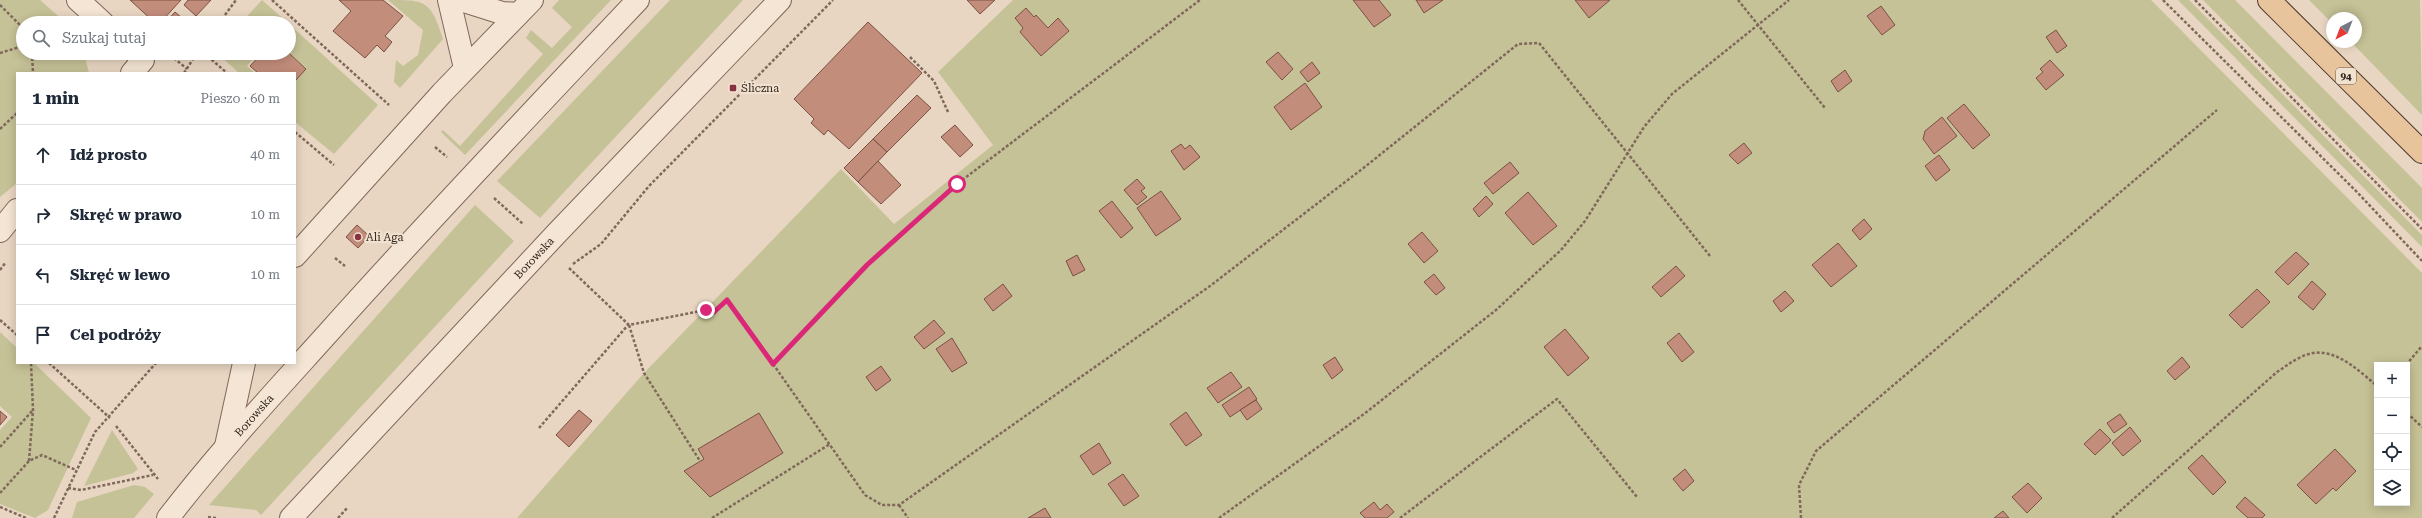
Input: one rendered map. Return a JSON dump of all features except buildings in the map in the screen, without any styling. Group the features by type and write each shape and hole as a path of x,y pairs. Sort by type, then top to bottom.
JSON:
{"main road":[{"name":"94","path":"2269,0 2422,152"}],"street":[{"path":"78,0 95,16"},
{"path":"449,0 465,68"},
{"path":"461,0 502,12 525,7"},
{"name":"Borowska","path":"168,518 226,446 480,166 638,0"},
{"name":"Borowska","path":"291,518 556,233 780,0"},
{"path":"296,255 465,68 525,7"},
{"path":"133,72 143,60"},
{"path":"0,231 16,211"},
{"path":"226,446 244,364"}],"path":[{"path":"224,16 236,0"},
{"path":"272,0 290,16"},
{"path":"569,268 601,244 649,186 833,0"},
{"path":"773,364 867,265 957,184 1200,0"},
{"path":"1738,0 1824,108"},
{"path":"1219,518 1364,414 1496,310 1561,250 1585,221 1629,154 1644,126 1672,94 1789,0"},
{"path":"2163,0 2356,191 2422,260"},
{"path":"2195,0 2422,229"},
{"path":"0,5 16,21"},
{"path":"296,22 393,109"},
{"path":"539,428 629,325 706,310 714,312 727,300 866,495 882,505 899,505 1210,286 1366,166 1518,44 1539,43 1710,256"},
{"path":"0,53 16,48"},
{"path":"910,57 934,81 948,112"},
{"path":"32,60 33,72"},
{"path":"177,60 187,69"},
{"path":"185,72 193,60"},
{"path":"212,60 226,72"},
{"path":"1801,518 1799,485 1816,451 2217,110"},
{"path":"0,129 16,114"},
{"path":"296,133 337,168"},
{"path":"430,143 450,161"},
{"path":"441,162 446,157"},
{"path":"493,196 524,225"},
{"path":"312,237 347,269 352,263"},
{"path":"575,273 629,325 644,373 700,461"},
{"path":"0,320 16,334"},
{"path":"2409,362 2422,346"},
{"path":"2112,518 2277,372 2302,356 2327,353 2354,366 2374,383"},
{"path":"29,461 33,410 31,364"},
{"path":"50,364 109,417"},
{"path":"54,518 95,432 155,364"},
{"path":"1400,518 1557,399 1637,497"},
{"path":"0,447 33,410"},
{"path":"2410,416 2422,427"},
{"path":"116,426 153,475 162,482"},
{"path":"712,518 830,444"},
{"path":"0,493 29,461 42,454 76,470"},
{"path":"68,488 82,490 153,475"},
{"path":"899,505 908,518"},
{"path":"0,508 26,518"}],"shaded area":[{"path":"0,0 40,0 58,16 16,16 16,60 86,60 89,72 16,72 16,184 0,197"},
{"path":"262,0 280,16 247,16"},
{"path":"388,0 411,1 425,5 435,16 443,39 400,88 394,82 396,60 403,66 418,55 423,30"},
{"path":"559,0 611,0 465,155 441,132 443,130 460,146 543,54 526,38 531,30 552,48 572,27 552,8"},
{"path":"670,0 743,0 540,218 497,181"},
{"path":"1013,0 2151,0 2422,273 2422,518 517,518 644,373 841,169 894,224 993,145 938,72"},
{"path":"2178,0 2189,0 2422,235 2422,247"},
{"path":"2203,0 2235,0 2422,188 2422,222"},
{"path":"2309,0 2420,0 2422,115 2357,48 2362,48 2362,12 2326,12 2326,17"},
{"path":"296,30 378,105 334,154 296,123 296,80 306,68 296,59"},
{"path":"225,60 252,60 247,66 254,72 238,72"},
{"path":"475,205 514,241 261,515 256,510 209,505"},
{"path":"0,332 16,347 16,364 35,364 91,418 48,510 35,518 0,504 0,430 12,417 0,406"},
{"path":"112,430 138,469 133,473 84,486"},
{"path":"134,485 145,487 154,494 134,518 72,518 77,502"}],"place":[{"name":"Śliczna","path":"733,88"},
{"name":"Ali Aga","path":"358,237"}],"route":[{"path":"706,310 714,312 727,300 773,364 867,265 957,184"}]}
